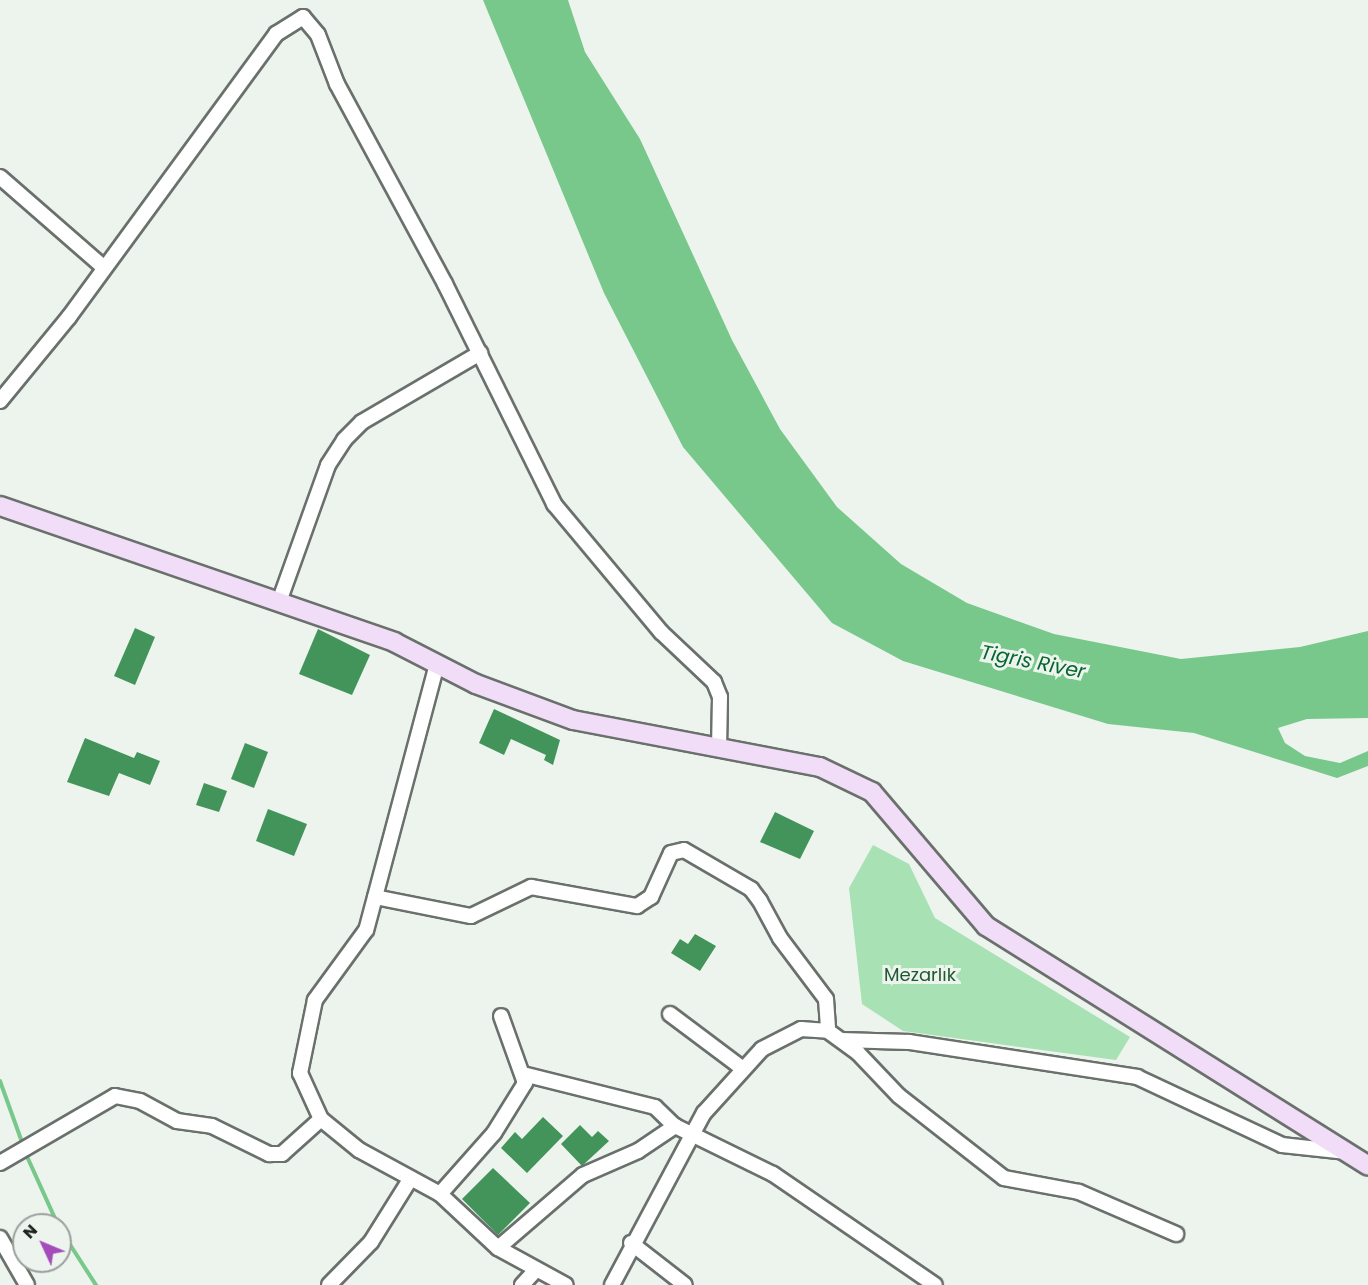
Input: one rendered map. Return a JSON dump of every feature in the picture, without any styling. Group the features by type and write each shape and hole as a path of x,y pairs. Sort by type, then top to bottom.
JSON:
{"street":[{"path":"0,401 276,34 303,17 318,35 337,84 480,353 554,504 661,632 714,682 720,697 719,747"},
{"path":"0,177 103,267"},
{"path":"279,602 328,465 344,440 362,422 480,353"},
{"path":"0,506 394,642 437,664 573,720 820,767 872,792 986,926 1368,1166"},
{"path":"437,664 375,897 358,946 315,1000 304,1033 300,1072 321,1119 359,1150 440,1194 498,1248 534,1272 566,1285"},
{"path":"375,897 471,916 531,887 637,906 651,897 671,853 684,850 751,890 760,901 780,938 826,999 828,1031"},
{"path":"670,1014 742,1068"},
{"path":"440,1194 518,1102 527,1074 501,1016"},
{"path":"612,1285 631,1243 691,1134 742,1068 762,1049 801,1029 828,1031 899,1096 1004,1178 1079,1192 1176,1234"},
{"path":"841,1041 909,1042 1137,1077 1282,1145 1346,1152"},
{"path":"527,1074 655,1107 675,1126 772,1174 935,1285"},
{"path":"3,1161 34,1140 115,1096 140,1101 177,1122 212,1126 269,1154 282,1154 321,1119"},
{"path":"498,1248 583,1175 638,1151 675,1126"},
{"path":"329,1285 371,1242 411,1178"},
{"path":"0,1238 27,1285"},
{"path":"631,1243 685,1285"},
{"path":"522,1285 534,1272"}],"green space":[{"name":"Mezarlık","path":"873,845 909,864 935,918 1130,1037 1116,1060 903,1031 862,1004 849,888"}],"water":[{"name":"Tigris River","path":"483,0 568,0 585,52 640,139 732,340 780,429 837,507 901,564 967,603 1054,634 1181,659 1300,647 1368,631 1368,718 1307,719 1278,728 1285,743 1305,756 1340,763 1368,751 1368,766 1337,778 1194,733 1108,724 903,661 832,623 683,447 604,293"}],"building":[{"path":"135,628 155,637 135,685 114,676"},
{"path":"318,629 370,655 352,695 299,674"},
{"path":"494,709 560,740 553,765 544,760 546,755 511,739 504,755 479,743"},
{"path":"85,738 134,758 137,752 160,761 150,785 119,773 109,796 67,782"},
{"path":"245,743 268,752 254,788 231,779"},
{"path":"204,783 227,791 219,812 196,805"},
{"path":"268,809 307,824 294,856 256,841"},
{"path":"775,812 814,831 800,859 760,842"},
{"path":"695,934 716,946 700,971 671,953 680,939 688,944"},
{"path":"543,1117 563,1136 527,1173 501,1148 515,1132 522,1139"},
{"path":"580,1125 592,1137 598,1131 609,1141 582,1166 561,1144"},
{"path":"493,1168 530,1203 498,1235 462,1199"}],"waterway":[{"path":"0,1081 23,1145"},
{"path":"25,1152 53,1213"},
{"path":"72,1248 96,1285"}]}
